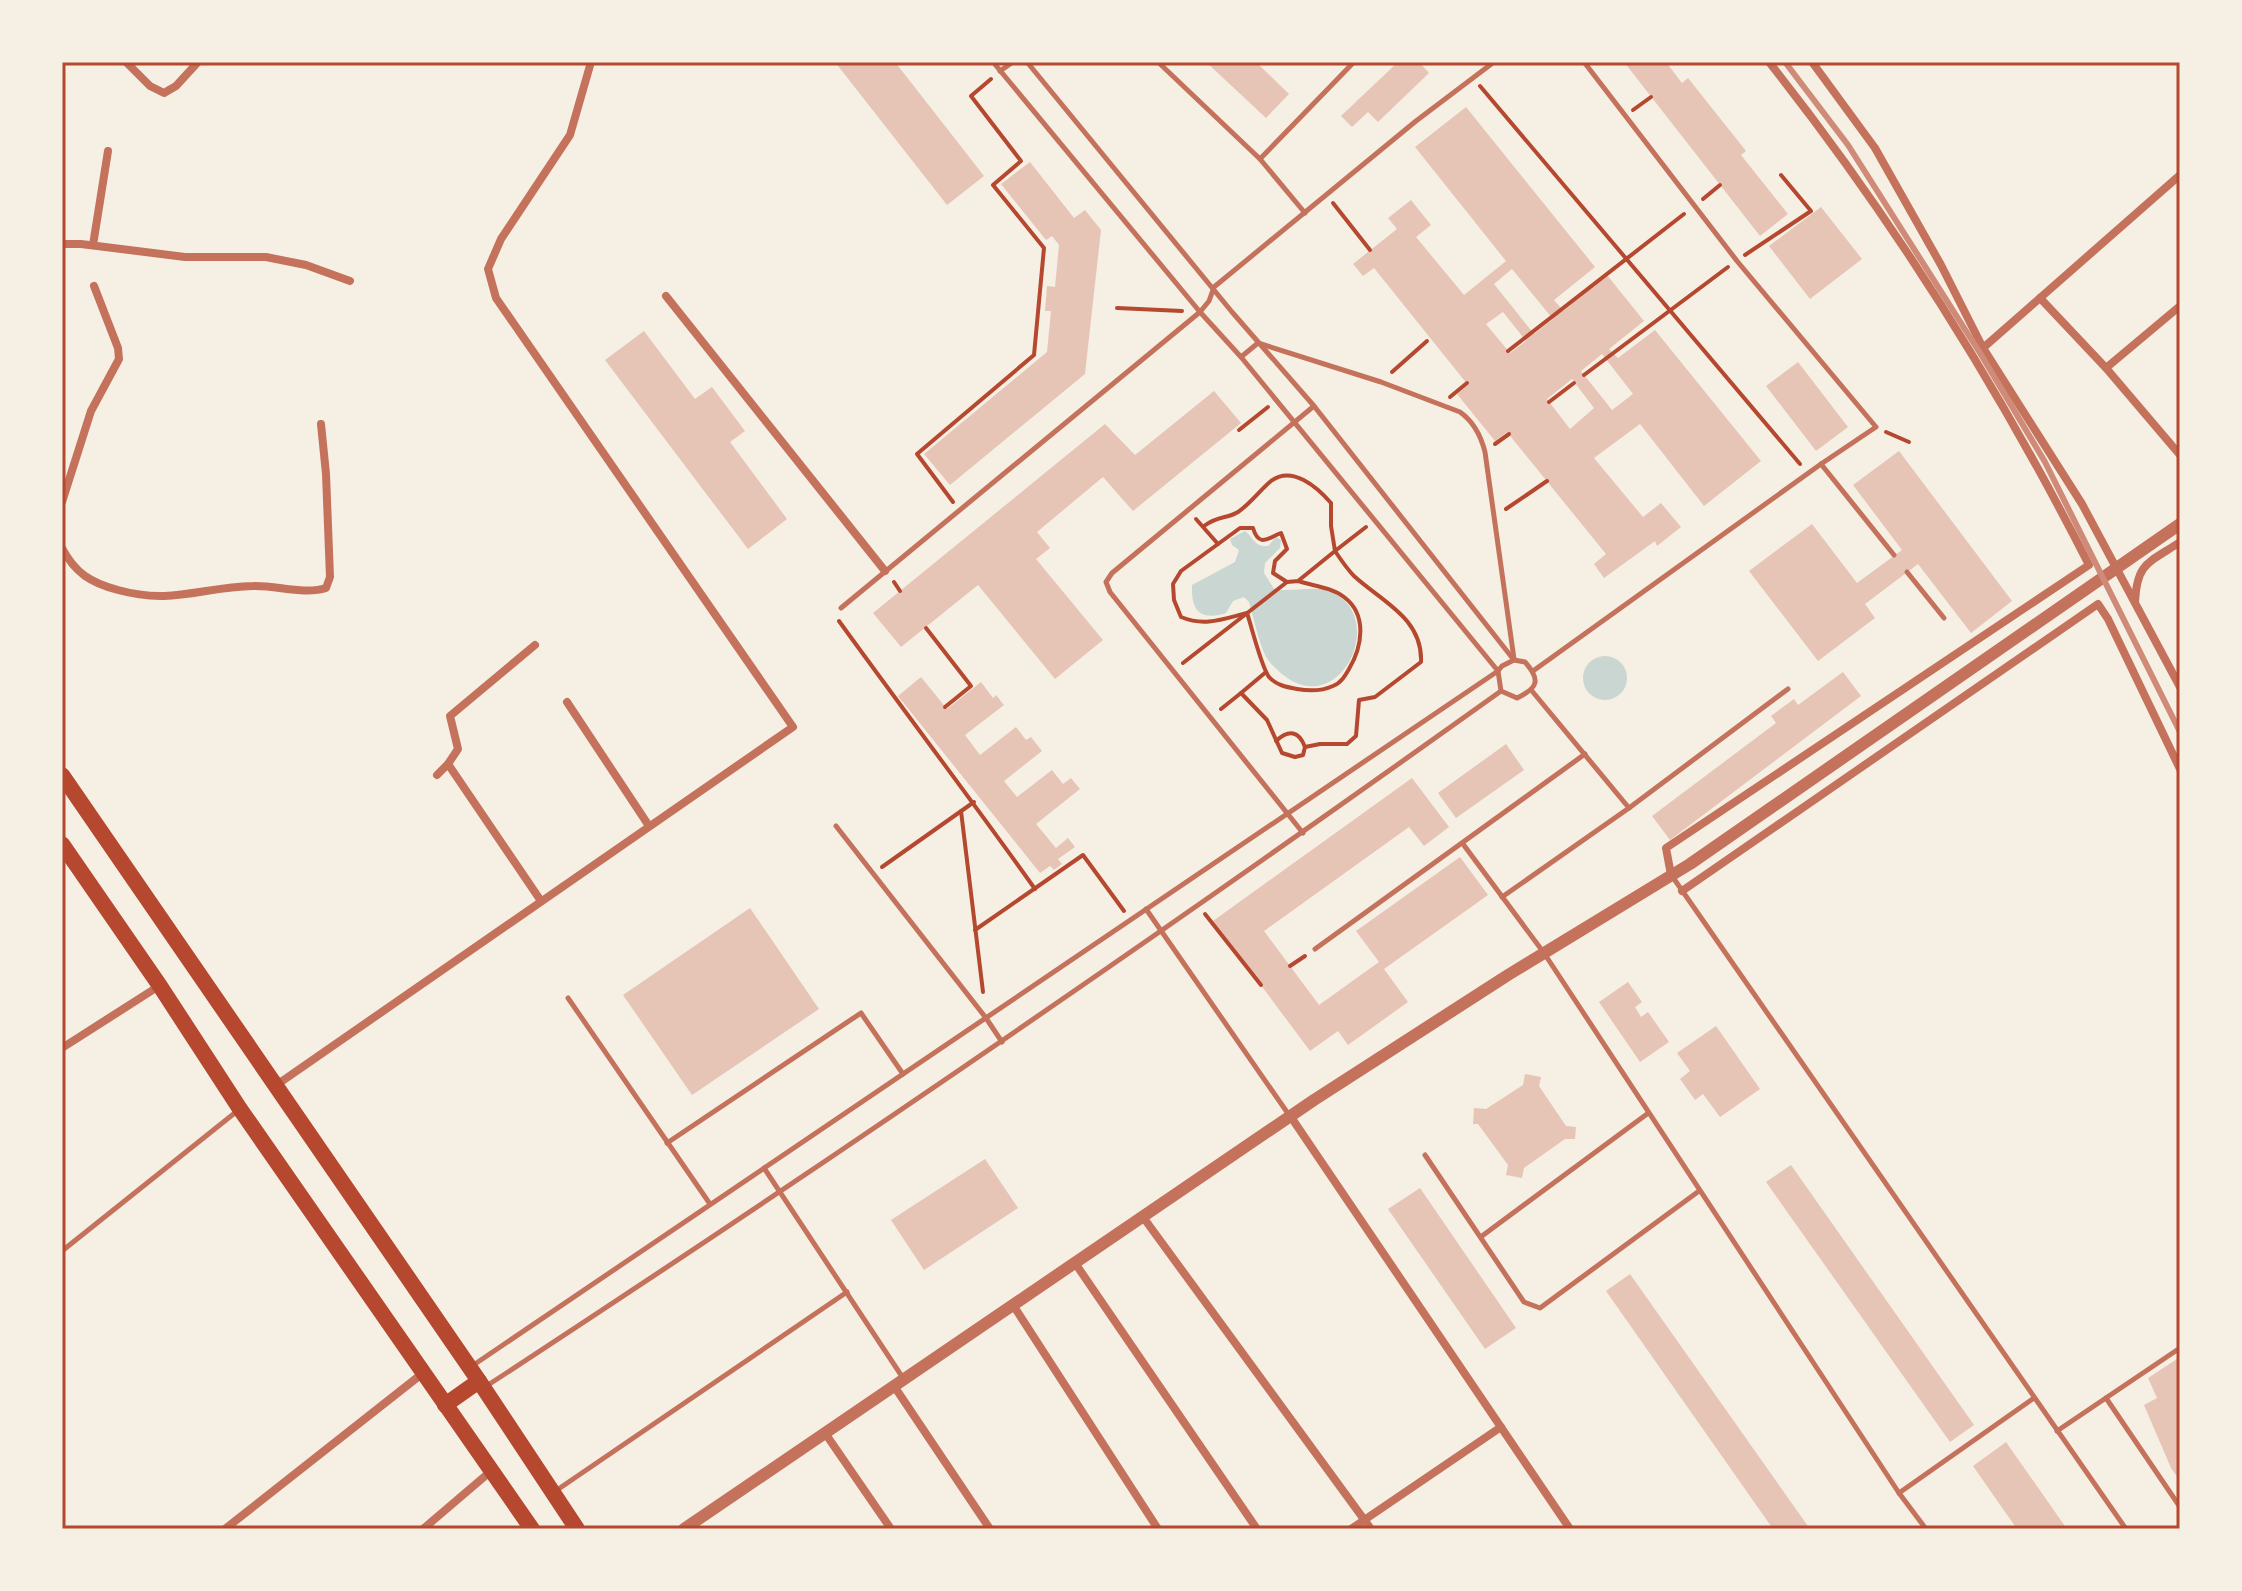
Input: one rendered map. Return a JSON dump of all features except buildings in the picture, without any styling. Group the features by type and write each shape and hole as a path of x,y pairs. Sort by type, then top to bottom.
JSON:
{"highway":[{"path":"62,775 577,1529"},
{"path":"62,844 240,1109 532,1529"},
{"path":"445,1405 477,1379"}],"street":[{"path":"126,62 150,86 164,93 176,86 198,62"},
{"path":"275,1086 793,727 496,298 488,269 501,239 570,135 591,62"},
{"path":"1671,875 1666,848 2089,565 2040,469 1899,241 1817,123 1769,62"},
{"path":"1812,62 1875,148 1941,265 1983,348 2082,504 2180,687"},
{"path":"93,245 108,151"},
{"path":"1983,348 2180,175"},
{"path":"62,244 185,257 266,257 306,265 350,281"},
{"path":"62,502 91,411 119,359 118,348 94,286"},
{"path":"666,296 885,571"},
{"path":"2040,298 2106,368 2180,455"},
{"path":"2106,368 2180,306"},
{"path":"62,548 70,563 90,581 149,597 248,586 326,588 330,577 321,424"},
{"path":"684,1529 1291,1117 1544,953 1690,864 2180,524"},
{"path":"2135,603 2136,579 2143,566 2180,542"},
{"path":"1682,891 2098,604 2180,769"},
{"path":"437,775 459,745 450,716 535,645"},
{"path":"567,702 649,826"},
{"path":"448,764 541,901"},
{"path":"62,1048 160,986"},
{"path":"1291,1117 1570,1529"},
{"path":"1143,1217 1371,1529"},
{"path":"1075,1263 1257,1529"},
{"path":"1013,1305 1158,1529"},
{"path":"225,1529 423,1373"},
{"path":"899,1383 990,1529"},
{"path":"1351,1529 1501,1427"},
{"path":"825,1433 891,1529"},
{"path":"423,1529 491,1471"}],"lane":[{"path":"993,62 1200,312 1241,357 1498,671 1501,691"},
{"path":"1000,71 1013,62"},
{"path":"1027,62 1258,343 1314,406 1514,660"},
{"path":"1158,62 1260,159 1305,213"},
{"path":"1260,159 1354,62"},
{"path":"841,608 1200,312 1214,287 1494,62"},
{"path":"1533,671 1876,427 1737,261 1584,62"},
{"path":"1241,357 1258,343"},
{"path":"1258,343 1381,382 1460,412 1470,421 1483,444 1514,660"},
{"path":"1303,833 1110,592 1106,582 1112,573 1166,527 1314,406"},
{"path":"1821,464 1894,555"},
{"path":"1907,572 1944,618"},
{"path":"477,1379 710,1205 1502,666 1514,660 1525,662 1533,671 1536,684 1532,691 1517,698 1501,691"},
{"path":"1501,897 1629,808 1788,689"},
{"path":"477,1379 782,1191 1199,906 1501,691"},
{"path":"1532,691 1629,808"},
{"path":"1315,949 1585,754"},
{"path":"836,826 1002,1042"},
{"path":"1463,844 1544,953 1647,1114 1926,1529"},
{"path":"1671,875 2126,1529"},
{"path":"1146,909 1291,1117"},
{"path":"568,998 710,1205"},
{"path":"667,1143 861,1013 903,1074"},
{"path":"62,1251 240,1109"},
{"path":"1482,1236 1647,1114"},
{"path":"1425,1155 1524,1302 1540,1308 1699,1191"},
{"path":"764,1168 847,1292 899,1383"},
{"path":"553,1493 847,1292"},
{"path":"2057,1431 2180,1348"},
{"path":"1899,1493 2034,1398"},
{"path":"2106,1398 2180,1507"}],"path":[{"path":"959,510 917,454 1034,355 1044,248 993,185 1021,161 971,96 1000,71"},
{"path":"1473,78 1808,473"},
{"path":"1625,116 1651,97"},
{"path":"1584,375 1737,261 1811,211 1781,175"},
{"path":"1508,351 1720,185"},
{"path":"1327,195 1370,250"},
{"path":"1117,308 1200,312"},
{"path":"1381,382 1427,341"},
{"path":"1549,402 1574,383"},
{"path":"1239,430 1276,400"},
{"path":"1876,427 1909,442"},
{"path":"1204,526 1216,517 1235,514 1269,483 1281,475 1292,474 1323,494 1331,503 1335,551 1356,578 1404,617 1418,638 1421,662 1375,697 1359,700 1356,736 1347,744 1305,747"},
{"path":"1494,518 1547,481"},
{"path":"1195,517 1218,544"},
{"path":"1298,581 1366,527"},
{"path":"1247,613 1222,621 1195,623 1181,617 1174,600 1173,584 1181,571 1240,528 1253,528 1255,537 1265,542 1281,533 1287,542 1287,549 1275,561 1273,573 1287,582"},
{"path":"1183,663 1247,613 1287,582 1298,581 1334,591 1351,603 1362,641 1343,680 1334,686 1318,690 1281,686 1266,672 1247,613"},
{"path":"841,608 838,619 1035,889"},
{"path":"926,628 971,686 945,707"},
{"path":"1221,709 1266,672"},
{"path":"1241,693 1267,720 1276,741 1282,753 1295,757 1303,755 1305,747 1295,733 1282,735 1276,741"},
{"path":"873,873 974,802"},
{"path":"961,811 986,1018"},
{"path":"975,930 1083,855 1131,920"},
{"path":"1199,906 1261,985"},
{"path":"1290,966 1315,949"}],"shaded area":[{"path":"1245,531 1260,545 1268,546 1276,537 1281,540 1280,548 1265,563 1264,573 1274,589 1327,590 1349,606 1356,623 1356,642 1350,660 1339,675 1324,684 1306,686 1286,677 1272,664 1265,655 1249,602 1244,597 1233,601 1226,613 1217,615 1204,615 1195,607 1192,585 1235,562 1239,550 1230,539"},
{"path":"1605,656 1620,663 1627,678 1620,693 1605,700 1590,693 1583,678 1590,663"}],"railway":[{"path":"1785,62 1848,145 2045,462 2180,732"}]}
